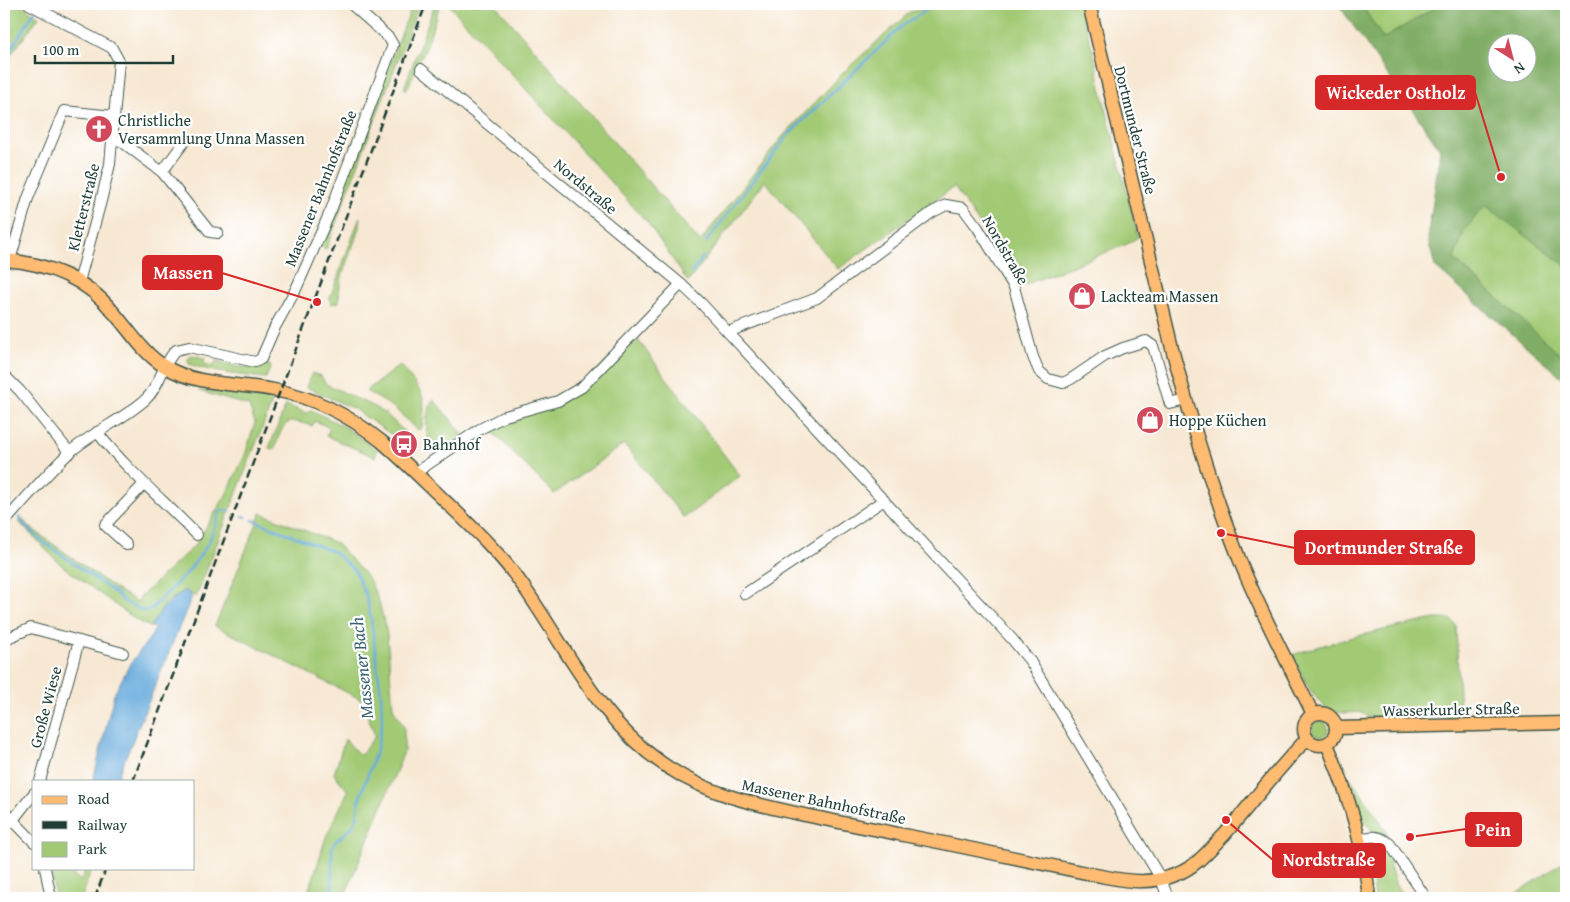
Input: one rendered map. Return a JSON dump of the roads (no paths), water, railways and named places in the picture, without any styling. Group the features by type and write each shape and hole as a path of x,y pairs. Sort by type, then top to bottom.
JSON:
{"main road":[{"name":"Dortmunder Straße","path":"1089,4 1186,400 1202,452 1242,566 1313,714"},
{"name":"Massener Bahnhofstraße","path":"7,260 41,266 79,282 102,300 143,348 165,366 191,377 276,390 318,403 365,429 416,473 507,564 535,604 582,679 614,721 642,748 673,771 712,790 750,803 837,822 1131,882 1146,882 1178,874 1200,860 1307,739"},
{"path":"1319,713 1331,716 1336,728 1336,734 1332,740 1327,744 1317,745 1307,739 1303,730 1308,718 1313,714 1319,713"},
{"name":"Wasserkurler Straße","path":"1336,728 1566,723"},
{"path":"1327,744 1344,788 1360,839 1370,898"}],"street":[{"name":"Massener Bahnhofstraße","path":"165,366 176,350 189,347 255,362 261,359 275,327 296,289 341,188 391,55 393,45 389,38 350,4"},
{"name":"Kletterstraße","path":"31,5 112,48 119,61 110,164 79,282"},
{"name":"Nordstraße","path":"421,69 681,284 701,303 1005,631 1030,661 1161,879 1168,898"},
{"path":"7,260 27,201 64,111 114,116"},
{"path":"112,139 121,141 162,172 210,232 218,232"},
{"path":"162,172 185,141"},
{"name":"Nordstraße","path":"728,332 817,298 931,213 946,205 963,208 978,228 1014,288 1033,358 1039,371 1048,379 1063,383 1106,356 1123,348 1146,341 1153,346 1170,404 1186,400"},
{"path":"416,473 480,429 505,416 558,401 582,387 681,284"},
{"path":"11,515 70,453 97,432 145,400 151,393 165,366"},
{"path":"4,375 20,391 70,453"},
{"path":"97,432 144,484 160,500 167,504 197,536"},
{"path":"127,545 105,525 144,484"},
{"path":"745,594 884,500"},
{"path":"4,642 10,637 31,628 123,653"},
{"name":"Große Wiese","path":"40,780 78,641"},
{"path":"13,820 32,796"},
{"path":"4,811 32,840"},
{"path":"1360,839 1368,836 1377,837 1384,839 1390,844 1426,898"},
{"path":"46,870 51,898"}],"water":[{"path":"186,590 192,596 116,780 93,780 114,694 130,664 152,635 155,628 150,627 154,620 165,606"}],"waterway":[{"path":"706,242 788,135 903,25 927,10"},
{"name":"Massener Bach","path":"4,60 35,11"},
{"path":"691,273 703,257"},
{"name":"Massener Bach","path":"4,492 10,502"},
{"name":"Massener Bach","path":"19,517 24,525 42,541 118,595 123,601 143,611 151,609 187,573 209,542 220,512 222,510 230,511"},
{"name":"Massener Bach","path":"253,520 334,552 355,571 366,596 371,619 381,694 382,723 377,749 360,797 357,817 352,827 335,842 332,849 332,898"}],"railway":[{"path":"133,780 426,4"},
{"path":"95,898 105,870"}],"place":[{"name":"Christliche Versammlung Unna Massen","path":"99,129"},
{"name":"Wickeder Ostholz","path":"1501,177"},
{"name":"Lackteam Massen","path":"1082,296"},
{"name":"Massen","path":"317,302"},
{"name":"Hoppe Küchen","path":"1150,420"},
{"name":"Bahnhof","path":"404,444"},
{"name":"Dortmunder Straße","path":"1221,533"},
{"name":"Nordstraße","path":"1226,820"},
{"name":"Pein","path":"1410,837"}]}
